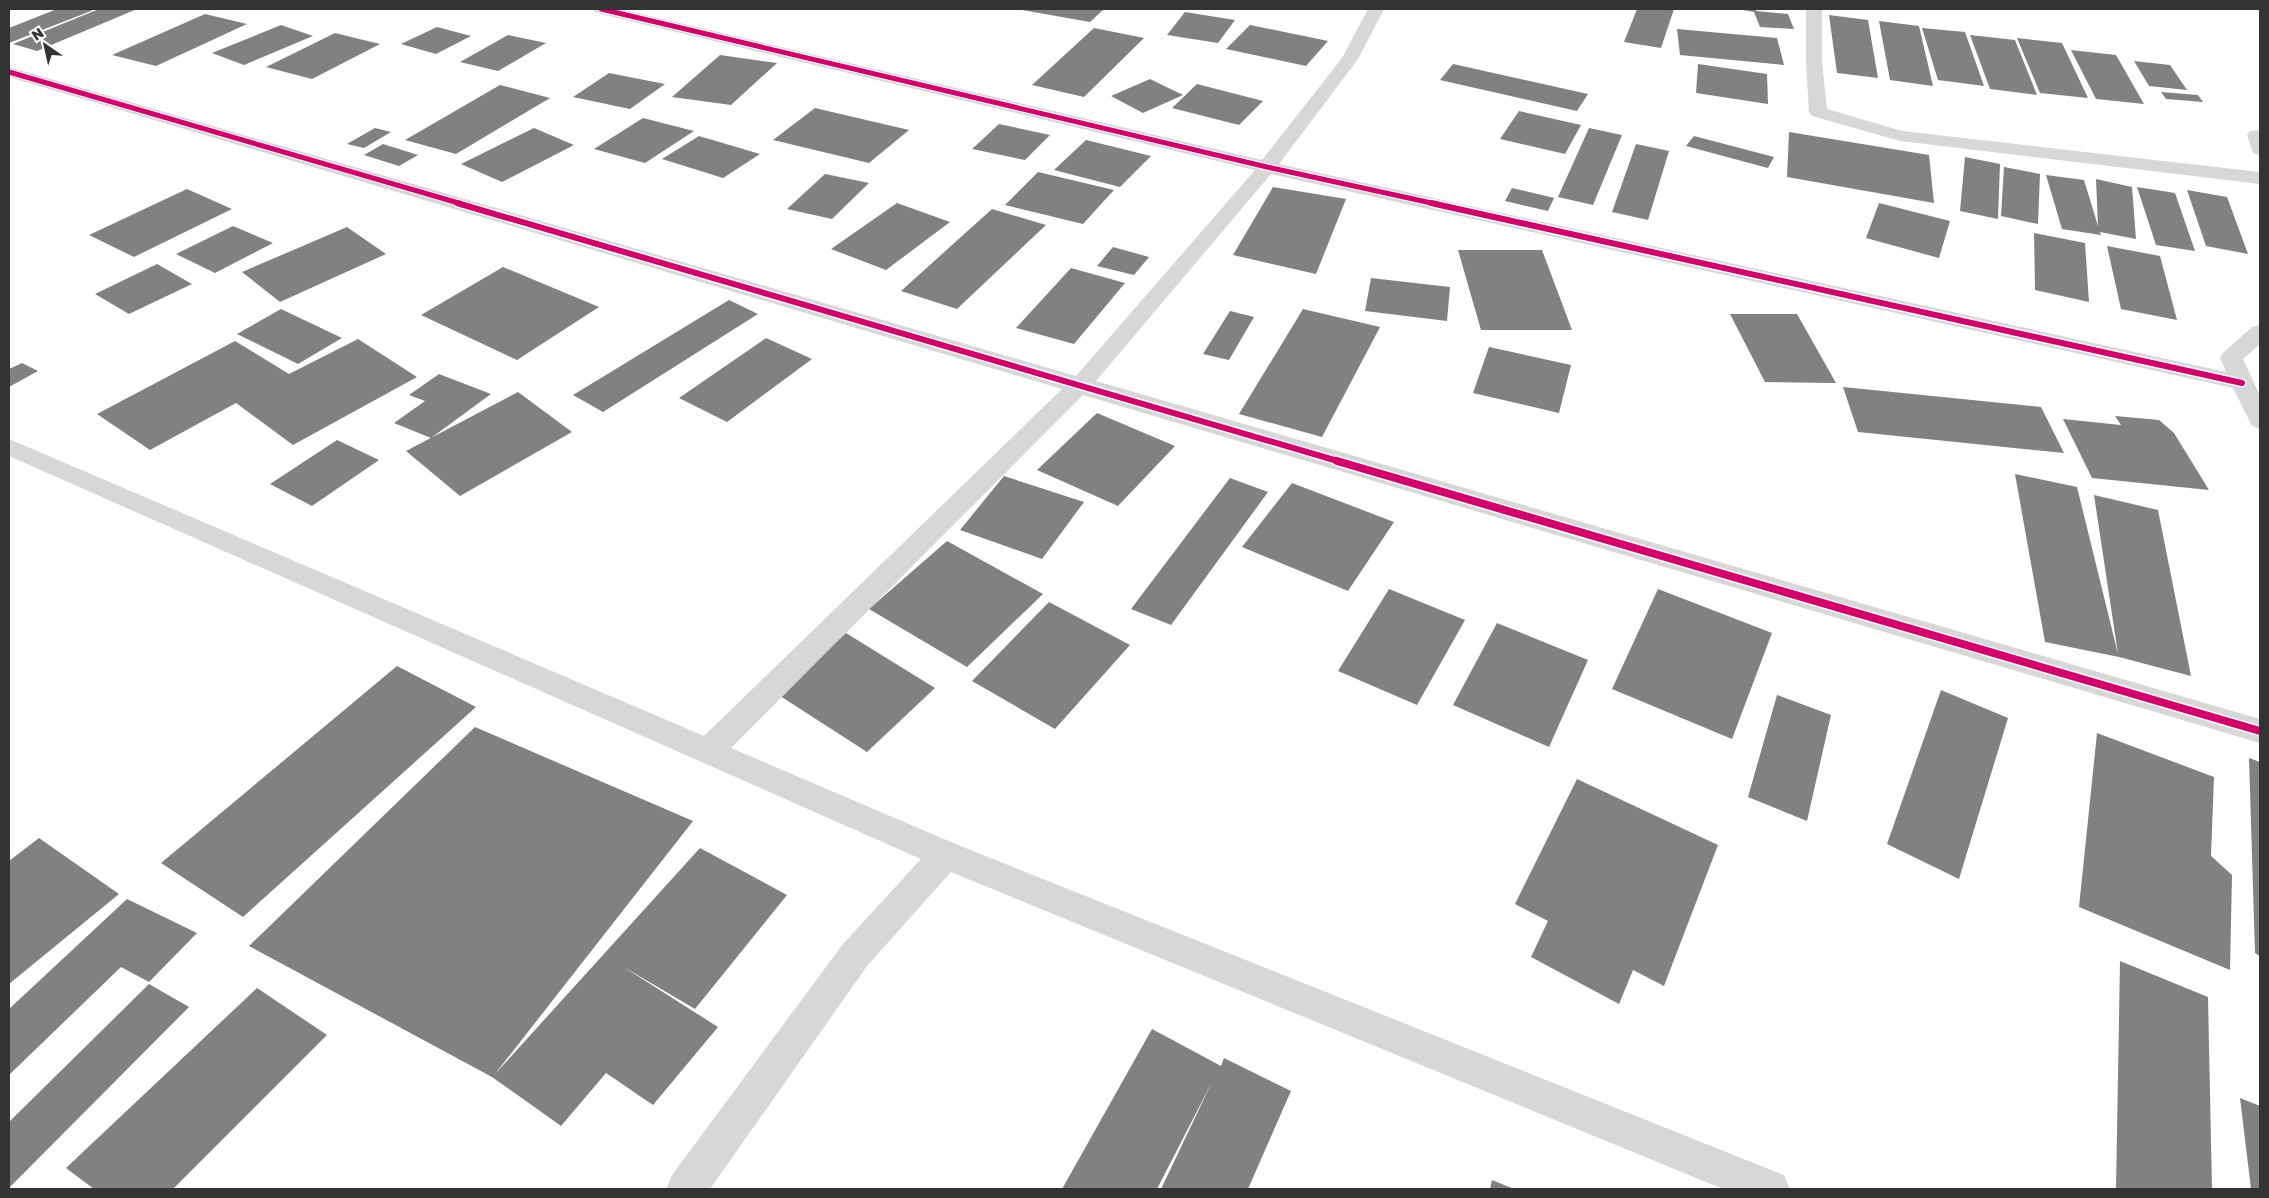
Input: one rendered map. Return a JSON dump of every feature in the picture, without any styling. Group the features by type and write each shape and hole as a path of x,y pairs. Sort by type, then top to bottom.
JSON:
{"street":[{"path":"601,9 1267,168 2242,383"},
{"path":"708,750 1081,384 1267,168 1350,59 1376,9"},
{"path":"1814,9 1814,62 1818,112 1900,136 2260,178"},
{"path":"9,72 1081,384 2260,731"},
{"path":"2260,135 2256,135 2260,149"},
{"path":"2260,332 2231,358 2260,421"},
{"path":"9,447 946,855 1770,1189"},
{"path":"686,1189 856,954 946,855"}],"building":[{"path":"57,9 96,9 9,43 9,28"},
{"path":"99,9 137,9 37,51 13,44"},
{"path":"1023,9 1104,9 1090,22"},
{"path":"1637,9 1674,9 1661,48 1624,42"},
{"path":"1737,9 1756,9 1756,11 1788,14 1794,29 1760,27 1754,12"},
{"path":"1185,12 1235,20 1218,43 1167,35"},
{"path":"205,14 247,24 156,66 112,55"},
{"path":"1829,15 1868,20 1878,78 1837,73"},
{"path":"1879,21 1919,26 1933,86 1890,80"},
{"path":"281,25 313,36 244,65 212,53"},
{"path":"1250,25 1328,41 1306,66 1226,49"},
{"path":"437,27 471,36 436,54 401,44"},
{"path":"1094,28 1144,38 1084,97 1032,85"},
{"path":"1922,28 1965,32 1984,86 1938,80"},
{"path":"1677,29 1777,38 1784,65 1680,55"},
{"path":"335,33 380,44 312,79 266,67"},
{"path":"508,35 546,43 498,71 460,62"},
{"path":"1970,35 2015,40 2037,95 1990,89"},
{"path":"2017,38 2062,43 2088,98 2040,93"},
{"path":"2071,50 2116,55 2144,104 2096,99"},
{"path":"720,55 777,63 731,105 672,97"},
{"path":"2134,61 2170,65 2187,90 2149,86"},
{"path":"1453,64 1588,94 1577,111 1440,80"},
{"path":"1698,64 1767,74 1768,104 1696,93"},
{"path":"609,73 665,84 630,109 573,97"},
{"path":"1150,79 1183,95 1143,113 1111,96"},
{"path":"1197,84 1263,101 1239,125 1172,108"},
{"path":"500,85 550,98 456,154 405,140"},
{"path":"2161,92 2198,95 2203,102 2166,99"},
{"path":"815,108 909,130 869,163 773,140"},
{"path":"1519,111 1581,125 1565,154 1500,139"},
{"path":"643,118 694,131 645,163 594,149"},
{"path":"999,124 1050,135 1025,160 972,149"},
{"path":"375,128 391,132 364,148 347,144"},
{"path":"534,128 574,145 502,182 461,164"},
{"path":"1589,128 1622,135 1593,205 1558,197"},
{"path":"1789,132 1929,155 1934,203 1787,177"},
{"path":"699,136 760,154 723,178 662,159"},
{"path":"1694,136 1774,157 1768,168 1686,146"},
{"path":"1086,140 1151,156 1120,187 1054,170"},
{"path":"383,144 418,155 399,166 364,155"},
{"path":"1636,144 1669,151 1648,220 1612,212"},
{"path":"1965,157 2000,164 1998,219 1960,211"},
{"path":"2004,167 2040,174 2038,224 2001,216"},
{"path":"1038,172 1114,190 1083,224 1005,205"},
{"path":"825,174 869,183 832,219 787,209"},
{"path":"2046,175 2084,180 2098,226 2096,179 2132,187 2136,239 2100,232 2101,235 2062,229"},
{"path":"1273,187 1346,199 1316,274 1233,255"},
{"path":"2137,187 2175,193 2195,251 2156,245"},
{"path":"1512,188 1554,198 1548,211 1505,201"},
{"path":"187,189 232,209 134,257 89,235"},
{"path":"2187,190 2227,197 2248,254 2206,246"},
{"path":"897,203 950,222 886,270 831,249"},
{"path":"1879,203 1950,221 1939,258 1866,238"},
{"path":"992,209 1046,225 957,309 901,291"},
{"path":"233,226 273,243 215,273 176,254"},
{"path":"347,227 386,254 280,302 242,272"},
{"path":"2034,233 2085,243 2089,302 2035,290"},
{"path":"2107,246 2160,256 2177,320 2121,309"},
{"path":"1113,247 1149,257 1134,275 1097,266"},
{"path":"1458,250 1542,250 1572,330 1481,330"},
{"path":"157,264 192,284 129,314 95,294"},
{"path":"503,267 599,307 517,360 421,315"},
{"path":"1071,268 1125,283 1074,344 1016,328"},
{"path":"1371,278 1450,287 1447,321 1365,311"},
{"path":"729,300 758,314 603,412 573,395"},
{"path":"281,309 342,338 298,364 237,334"},
{"path":"1303,309 1380,327 1322,437 1239,414"},
{"path":"1230,311 1254,317 1229,360 1203,354"},
{"path":"1730,314 1797,314 1836,383 1765,382"},
{"path":"766,338 812,359 727,422 679,398"},
{"path":"358,339 417,377 293,445 236,403 150,450 97,414 235,341 289,374"},
{"path":"1489,347 1571,365 1559,413 1473,393"},
{"path":"22,363 38,371 9,387 9,369"},
{"path":"439,374 491,394 431,438 394,423 425,401 409,395"},
{"path":"1843,387 2041,407 2064,453 1858,432"},
{"path":"518,392 572,432 460,496 406,451"},
{"path":"1097,413 1175,446 1118,506 1037,470"},
{"path":"2115,416 2159,420 2174,433 2209,490 2092,478 2063,419 2121,425"},
{"path":"337,440 379,460 312,506 270,484"},
{"path":"2015,474 2077,487 2118,654 2094,495 2158,510 2191,676 2119,657 2045,642"},
{"path":"1004,476 1084,502 1042,559 960,530"},
{"path":"1230,478 1268,492 1171,625 1131,609"},
{"path":"1292,483 1394,522 1348,591 1242,547"},
{"path":"947,541 1043,594 967,667 869,609"},
{"path":"1389,589 1465,620 1417,705 1338,671"},
{"path":"1658,589 1772,633 1732,739 1612,689"},
{"path":"1049,602 1130,645 1055,729 972,681"},
{"path":"1497,623 1588,660 1549,747 1453,705"},
{"path":"846,633 935,688 867,752 777,694"},
{"path":"397,666 476,707 243,917 161,863"},
{"path":"1941,690 2008,718 1959,879 1887,844"},
{"path":"1777,695 1831,715 1807,821 1748,797"},
{"path":"475,727 693,821 495,1074 700,848 787,895 695,1009 622,966 718,1027 653,1105 606,1073 561,1126 492,1077 249,946"},
{"path":"2097,733 2214,777 2211,856 2232,875 2230,970 2079,907"},
{"path":"2249,758 2260,762 2260,956 2255,953"},
{"path":"1577,779 1718,845 1664,986 1633,970 1619,1004 1531,957 1548,921 1515,904"},
{"path":"39,838 119,894 9,984 9,861"},
{"path":"127,899 197,933 149,982 121,967 9,1075 9,1009"},
{"path":"2120,961 2208,997 2212,1189 2116,1189"},
{"path":"149,984 189,1007 9,1188 9,1122"},
{"path":"257,988 327,1035 173,1189 94,1189 66,1168"},
{"path":"1152,1029 1221,1066 1224,1058 1291,1091 1248,1189 1161,1189 1212,1082 1157,1189 1062,1189"},
{"path":"2240,1098 2260,1106 2260,1189 2251,1189"},
{"path":"1492,1180 1514,1189 1490,1189"}],"cycle path":[{"path":"601,9 1267,167 2242,383"},
{"path":"9,72 2260,731"}]}
